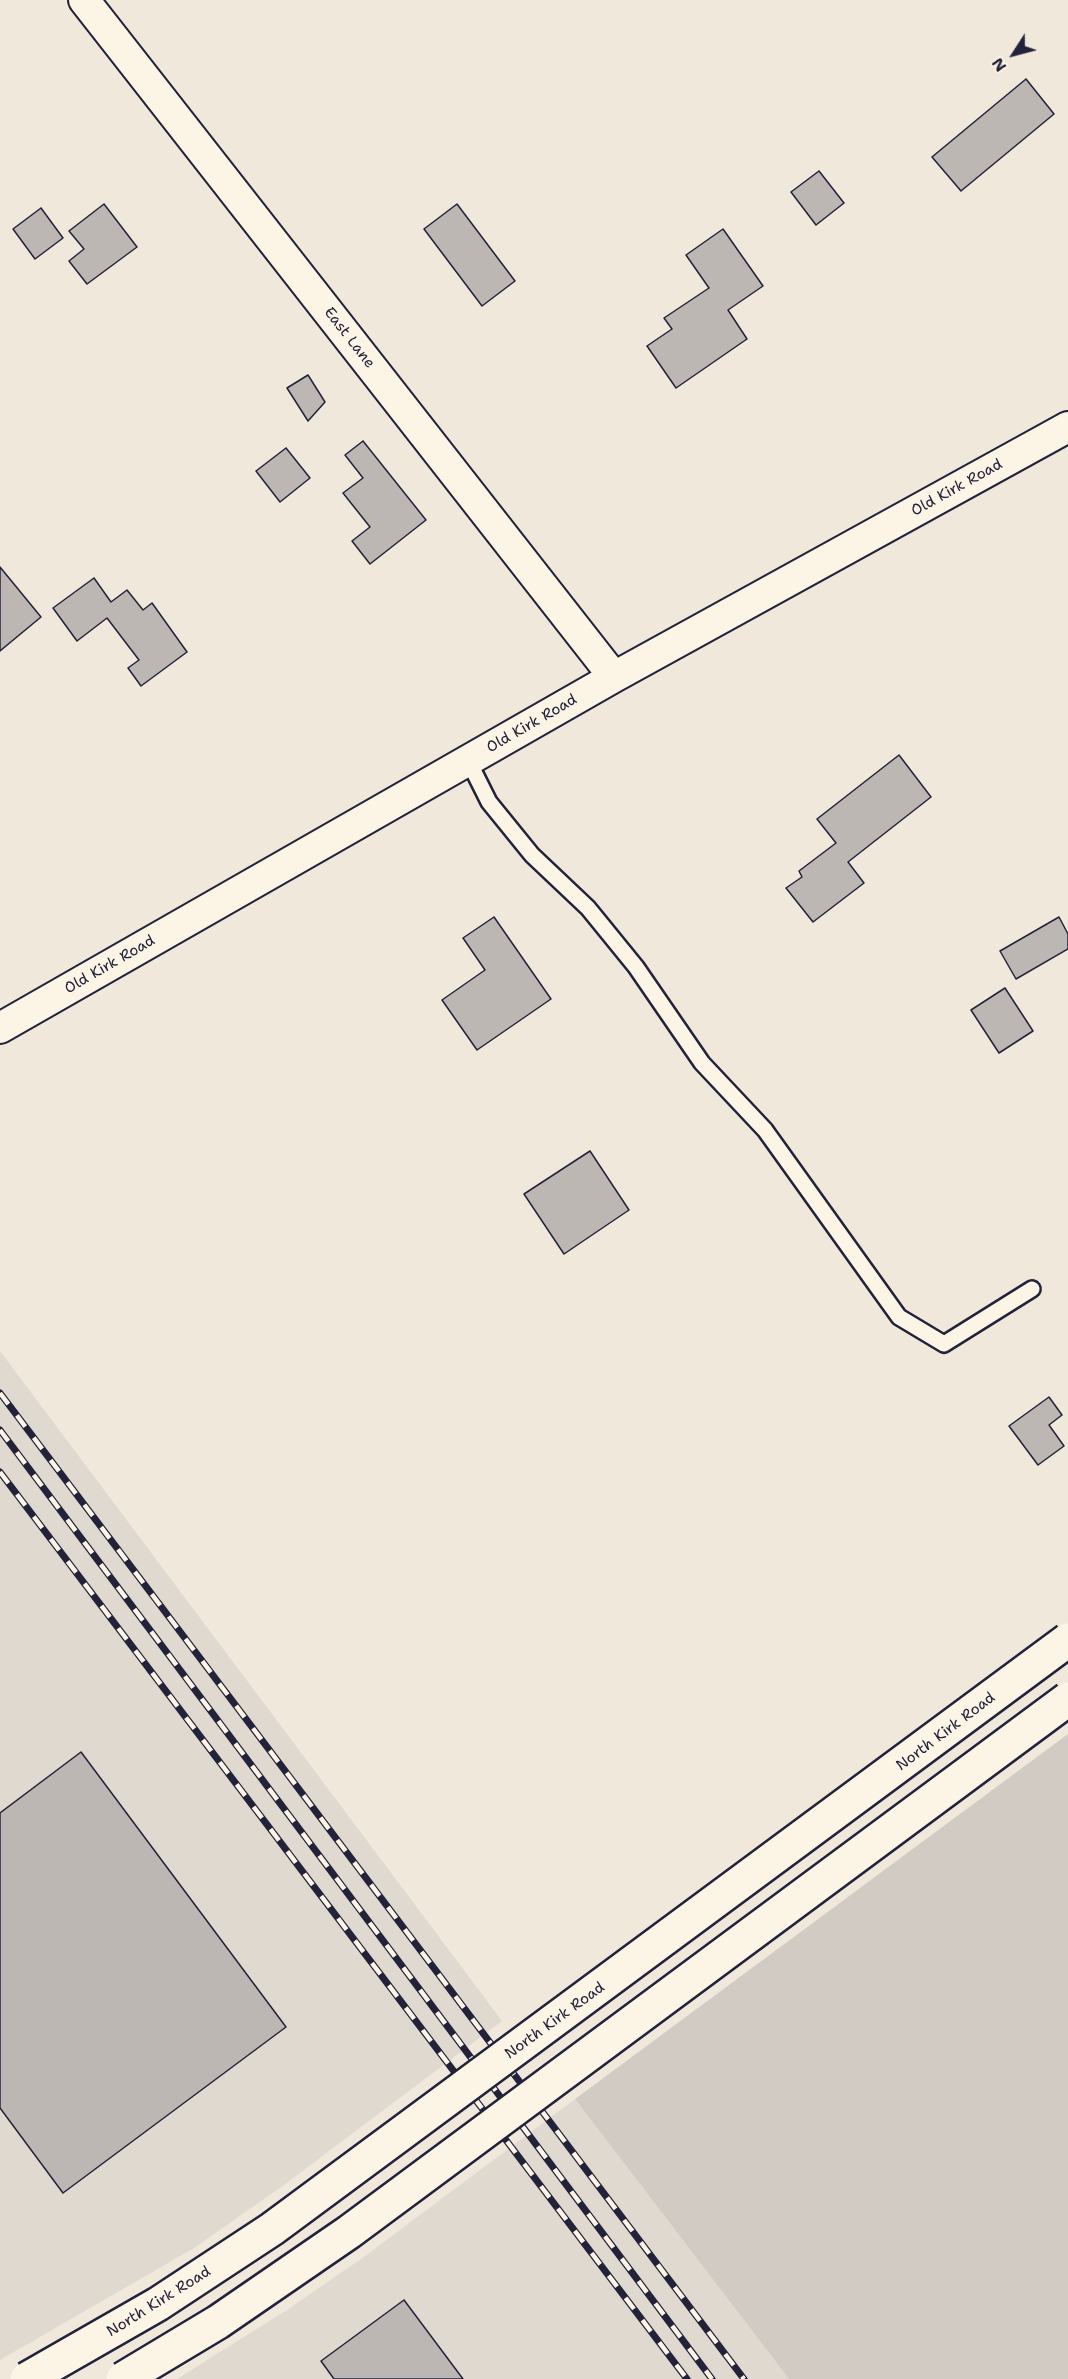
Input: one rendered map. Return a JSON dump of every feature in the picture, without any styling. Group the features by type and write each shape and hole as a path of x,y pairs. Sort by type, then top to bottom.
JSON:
{"street":[{"name":"East Lane","path":"84,0 614,676"},
{"name":"Old Kirk Road","path":"0,1028 614,676 1068,427"},
{"name":"North Kirk Road","path":"27,2379 158,2304 272,2229 1068,1640"},
{"path":"123,2379 218,2322 349,2232 1068,1699"}],"lane":[{"path":"468,760 489,802 532,855 588,908 636,967 702,1063 765,1130 899,1317 944,1344 1032,1289"}],"shaded area":[{"path":"0,1351 502,2021 284,2185 194,2248 0,2360"},
{"path":"1068,1734 1068,2379 789,2379 575,2099"},
{"path":"575,2099 789,2379 177,2379 287,2310 361,2259"}],"building":[{"path":"1026,79 1054,114 961,191 932,157"},
{"path":"819,171 844,203 816,225 791,192"},
{"path":"104,204 137,247 87,284 69,261 84,249 69,231"},
{"path":"457,204 515,281 482,306 424,229"},
{"path":"41,208 63,238 35,259 13,229"},
{"path":"723,229 763,286 728,310 747,339 676,388 647,346 672,329 664,318 709,288 686,255"},
{"path":"308,375 325,402 308,421 287,388"},
{"path":"363,441 426,520 370,564 352,541 370,527 343,493 363,478 345,455"},
{"path":"286,448 310,478 280,502 256,471"},
{"path":"0,567 41,617 0,651"},
{"path":"94,578 111,602 127,590 143,610 152,603 187,652 141,686 128,668 139,660 107,618 77,641 53,608"},
{"path":"899,755 931,797 848,862 864,883 813,922 786,888 802,877 799,871 836,843 817,819"},
{"path":"494,917 551,999 477,1050 442,1000 485,970 463,938"},
{"path":"1059,917 1068,934 1068,949 1016,979 1000,951"},
{"path":"1005,988 1033,1031 999,1053 971,1010"},
{"path":"590,1151 629,1210 564,1254 524,1194"},
{"path":"1049,1397 1062,1415 1049,1425 1064,1446 1038,1465 1009,1426"},
{"path":"81,1752 286,2027 63,2193 0,2108 0,1813"},
{"path":"404,2300 463,2379 334,2379 321,2361"}],"railway":[{"path":"0,1393 744,2379"},
{"path":"0,1430 712,2379"},
{"path":"0,1472 687,2379"}]}
